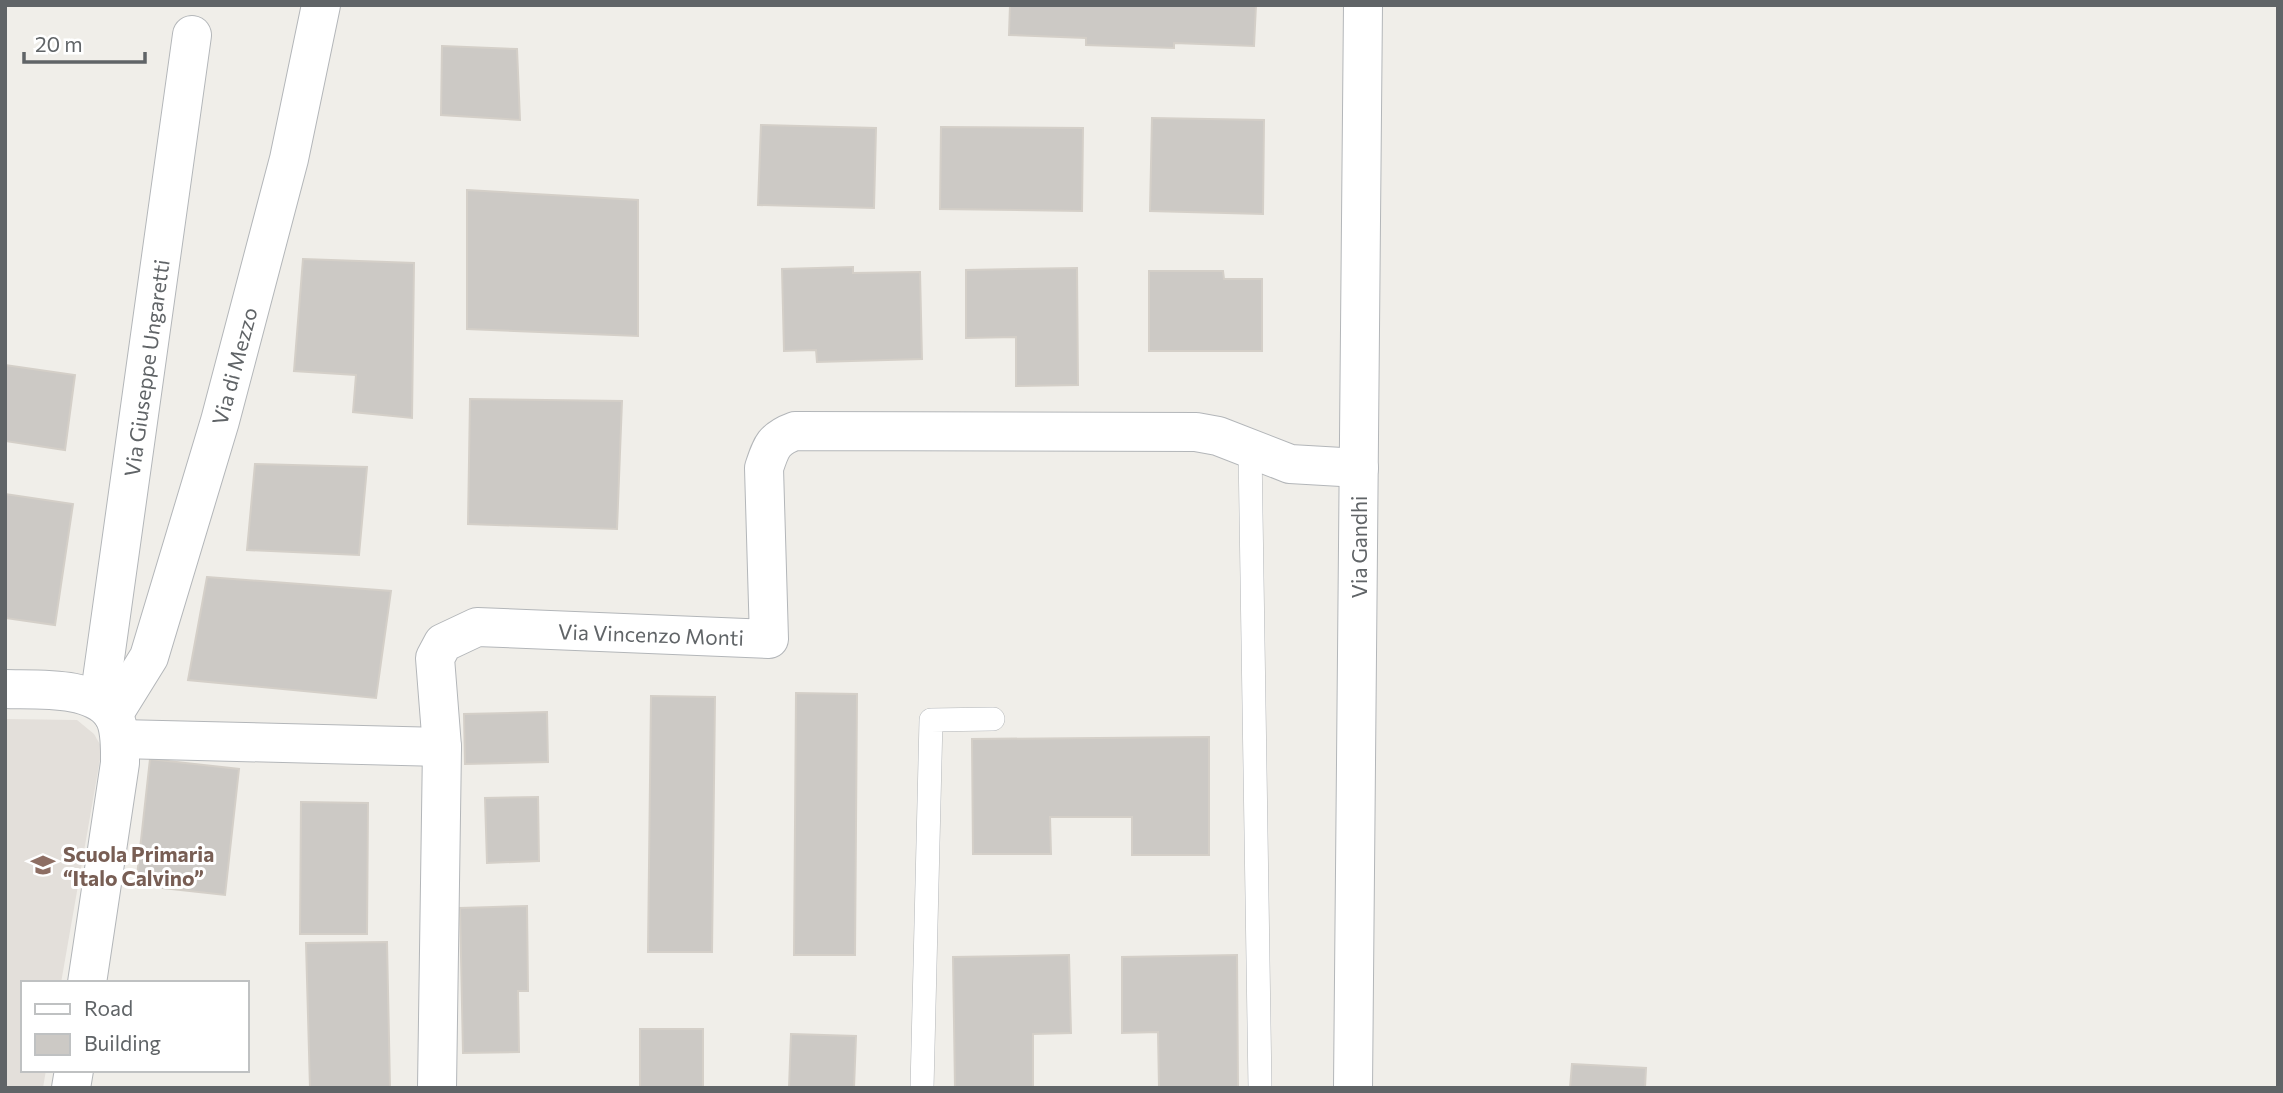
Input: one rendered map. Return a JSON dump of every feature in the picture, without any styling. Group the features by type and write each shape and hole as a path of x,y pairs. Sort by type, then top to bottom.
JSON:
{"street":[{"name":"Via di Mezzo","path":"111,718 149,657 220,421 289,159 321,5"},
{"name":"Via Gandhi","path":"1353,1088 1363,5"},
{"name":"Via Giuseppe Ungaretti","path":"87,981 120,763 111,718 192,35"},
{"name":"Via Vincenzo Monti","path":"438,1088 442,747 435,659 443,643 477,627 769,639 764,468 771,446 782,435 795,431 1196,432 1218,436 1290,464 1359,468"},
{"path":"5,690 79,692 111,718 442,747"}],"lane":[{"path":"1250,449 1260,1088"},
{"path":"922,1088 931,720 993,719"}],"shaded area":[{"name":"Scuola Primaria “Italo Calvino”","path":"5,719 77,720 94,734 102,748 61,981 21,981 21,1072 46,1072 43,1088 5,1088"}],"building":[{"path":"1010,5 1256,5 1254,46 1174,43 1174,48 1086,45 1086,38 1009,35"},
{"path":"442,46 517,49 520,120 441,115"},
{"path":"1152,118 1264,120 1263,214 1150,211"},
{"path":"761,125 876,128 874,208 758,205"},
{"path":"941,127 1083,128 1082,211 940,209"},
{"path":"467,190 638,200 638,336 467,329"},
{"path":"303,259 414,263 412,418 353,412 356,375 294,371"},
{"path":"853,267 853,273 920,272 922,359 817,362 816,350 784,351 782,269"},
{"path":"1077,268 1078,385 1016,386 1016,337 966,338 966,270"},
{"path":"1149,271 1223,271 1224,279 1262,279 1262,351 1149,351"},
{"path":"5,365 75,375 65,450 5,441"},
{"path":"470,399 622,401 617,529 468,524"},
{"path":"255,464 367,467 359,555 247,550"},
{"path":"5,494 73,504 55,625 5,618"},
{"path":"207,577 391,591 376,698 188,680"},
{"path":"796,693 857,694 855,955 794,955"},
{"path":"651,696 715,697 712,952 648,952"},
{"path":"547,712 548,762 465,764 464,714"},
{"path":"1209,737 1209,855 1132,855 1132,817 1050,817 1051,854 973,854 972,739"},
{"path":"150,759 239,769 225,895 136,885"},
{"path":"538,797 539,861 487,863 485,798"},
{"path":"301,802 368,803 367,934 300,934"},
{"path":"527,906 528,991 518,991 519,1052 463,1053 460,908"},
{"path":"387,942 390,1088 310,1088 306,943"},
{"path":"1069,955 1071,1033 1033,1034 1033,1088 955,1088 953,957"},
{"path":"1237,955 1238,1088 1159,1088 1158,1032 1122,1033 1122,957"},
{"path":"640,1029 703,1029 703,1088 640,1088"},
{"path":"791,1034 856,1036 854,1088 789,1088"},
{"path":"1572,1064 1646,1068 1645,1088 1570,1088"}],"place":[{"name":"Scuola Primaria “Italo Calvino”","path":"43,865"}]}
